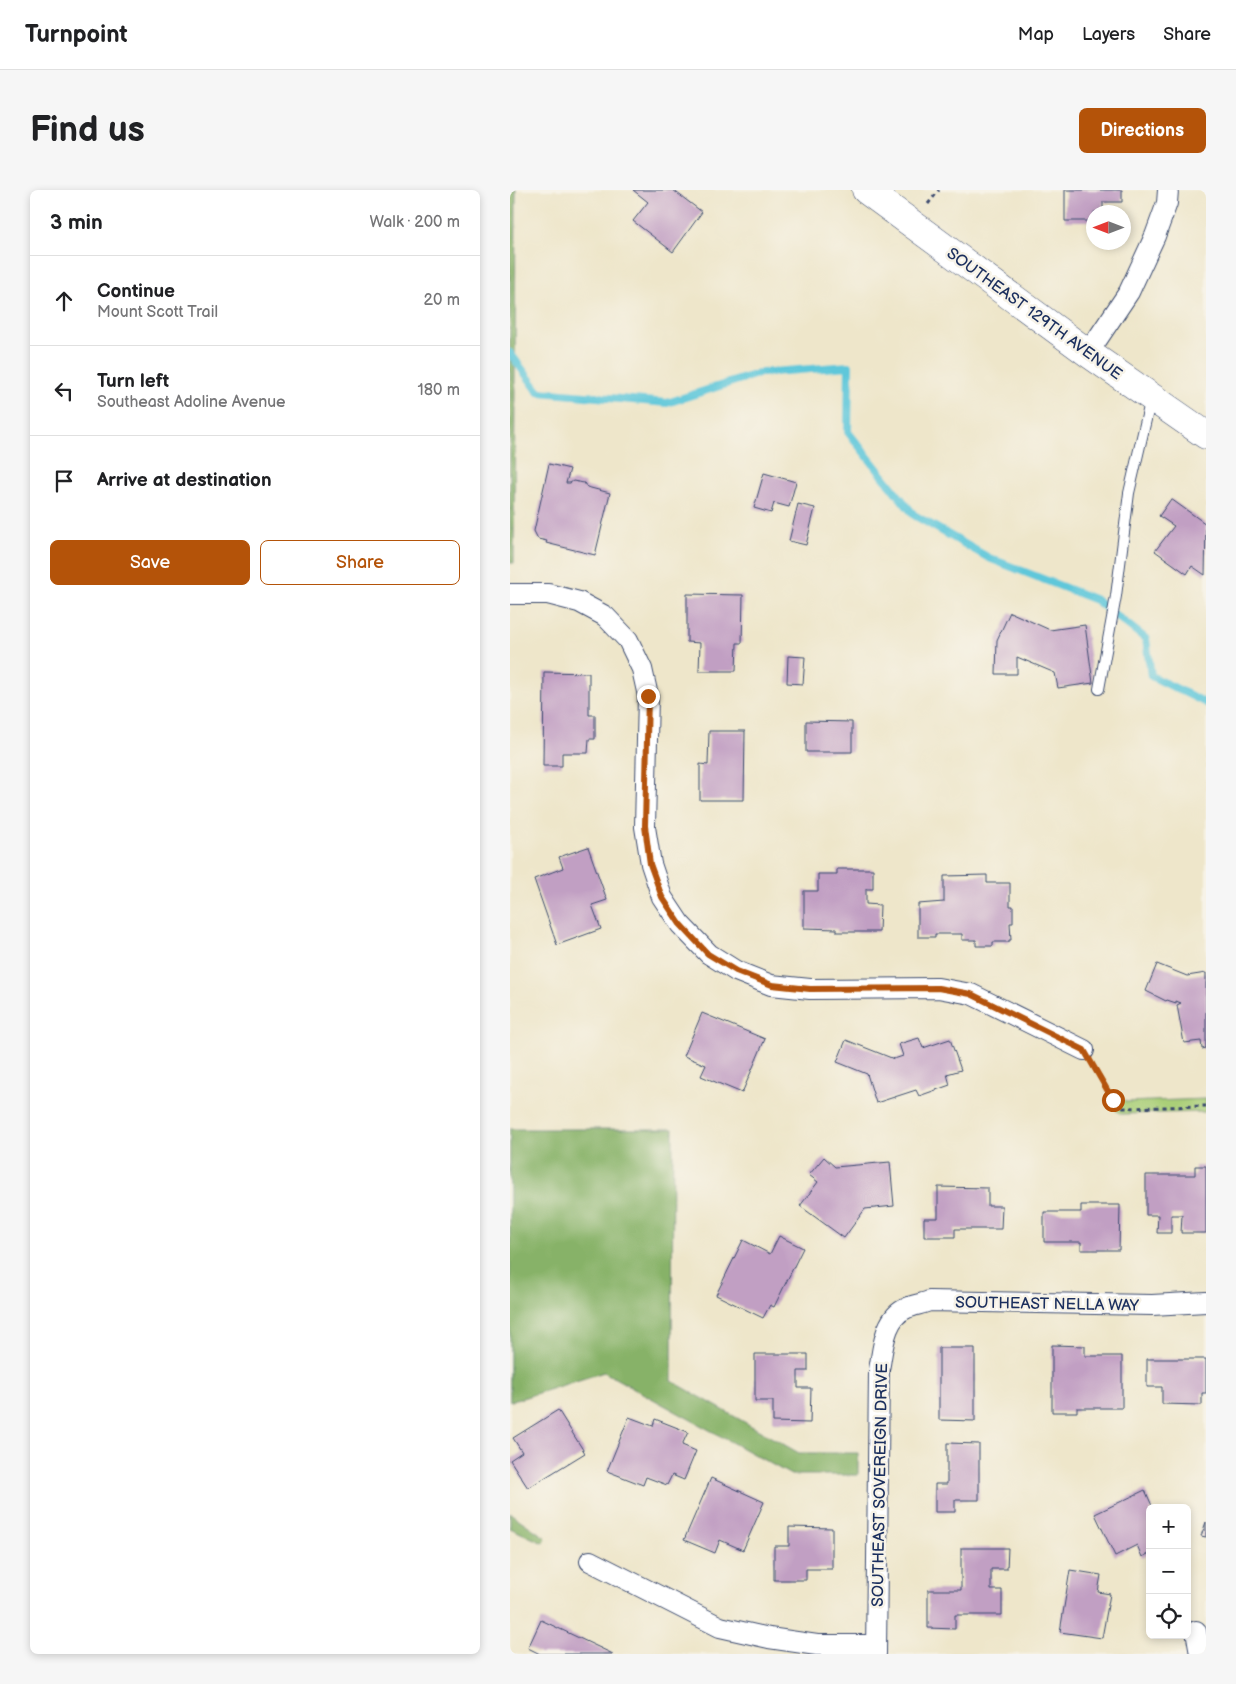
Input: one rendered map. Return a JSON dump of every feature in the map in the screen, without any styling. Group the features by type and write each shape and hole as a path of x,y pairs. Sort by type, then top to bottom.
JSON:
{"main road":[{"name":"SOUTHEAST 129TH AVENUE","path":"866,190 1088,353 1206,435"}],"street":[{"path":"1088,353 1129,292 1155,236 1166,203 1168,190"},
{"path":"510,594 548,594 579,602 605,616 628,640 642,669 648,696 645,826 650,864 662,897 680,924 708,954 736,971 772,985 810,989 938,988 971,994 1084,1050"},
{"name":"SOUTHEAST NELLA WAY","path":"893,1319 905,1309 929,1301 1152,1305 1206,1302"},
{"name":"SOUTHEAST SOVEREIGN DRIVE","path":"876,1649 879,1370 884,1339 893,1319"},
{"path":"590,1560 720,1627 769,1638 817,1645 876,1649"},
{"path":"1196,1631 1200,1654"}],"lane":[{"path":"1099,689 1116,596 1129,493 1151,397"}],"path":[{"path":"932,199 939,190"},
{"path":"1084,1050 1113,1100 1123,1108 1206,1106"}],"green space":[{"path":"510,190 516,190 514,563 510,563"},
{"path":"1117,1094 1126,1102 1206,1099 1206,1112 1121,1114 1104,1101"},
{"path":"510,1129 673,1129 672,1381 799,1453 858,1453 858,1475 791,1475 604,1372 510,1402"},
{"path":"510,1513 546,1538 543,1543 510,1528"}],"building":[{"path":"633,190 673,190 702,212 673,252 633,221 648,202"},
{"path":"1065,190 1122,190 1122,202 1103,202 1103,205 1086,205 1086,221 1065,221"},
{"path":"549,464 570,469 566,483 573,481 584,483 587,487 610,493 595,555 546,543 547,541 538,539 534,531"},
{"path":"764,473 796,482 789,507 774,503 771,513 754,508"},
{"path":"1171,499 1206,524 1205,575 1192,566 1187,574 1155,551 1174,526 1159,516"},
{"path":"798,504 815,508 806,545 789,541"},
{"path":"687,594 743,595 742,643 737,643 736,671 699,671 700,643 687,642"},
{"path":"1010,612 1050,630 1085,625 1093,683 1058,688 1055,673 1017,657 1017,674 996,674 997,640"},
{"path":"788,656 805,657 803,684 787,683"},
{"path":"544,672 589,673 589,715 595,715 595,739 589,739 588,753 562,753 562,766 543,766"},
{"path":"806,721 852,722 852,752 806,752"},
{"path":"709,731 745,731 744,800 700,800 700,764 708,765"},
{"path":"588,847 607,900 592,905 601,929 557,945 534,879 563,868 559,857"},
{"path":"837,869 873,869 873,889 866,889 866,904 880,905 879,932 837,932 837,929 804,928 804,891 818,891 818,874 837,874"},
{"path":"987,875 987,883 1010,883 1010,906 1013,906 1013,923 1010,923 1011,940 1009,942 993,942 993,946 976,946 976,940 962,940 962,934 935,934 935,937 918,937 918,904 944,902 944,876"},
{"path":"1157,964 1187,976 1206,973 1206,1048 1202,1049 1201,1041 1184,1043 1177,1005 1181,1003 1166,1001 1146,991"},
{"path":"702,1013 765,1039 742,1093 701,1076 706,1065 684,1056"},
{"path":"919,1038 923,1048 950,1039 961,1070 947,1074 950,1085 919,1096 916,1090 876,1103 867,1074 837,1062 846,1040 894,1059 903,1056 899,1044"},
{"path":"824,1157 835,1167 890,1162 894,1206 865,1209 844,1238 800,1206 818,1182 809,1175"},
{"path":"1195,1166 1206,1166 1206,1233 1181,1233 1182,1215 1171,1215 1171,1233 1157,1233 1158,1215 1146,1215 1146,1175 1195,1175"},
{"path":"938,1187 988,1188 988,1206 1002,1206 1001,1229 955,1229 955,1237 924,1237 924,1218 938,1218"},
{"path":"1081,1205 1120,1205 1119,1250 1081,1250 1081,1242 1044,1242 1044,1212 1081,1212"},
{"path":"779,1236 803,1248 774,1307 770,1305 763,1318 716,1295 743,1240 770,1254"},
{"path":"1052,1345 1085,1346 1085,1356 1122,1356 1122,1408 1077,1408 1077,1412 1052,1412"},
{"path":"939,1348 975,1348 975,1421 939,1420"},
{"path":"755,1354 808,1354 808,1371 798,1371 798,1388 811,1388 810,1423 773,1422 773,1401 755,1401"},
{"path":"1147,1359 1206,1359 1206,1393 1202,1393 1202,1405 1162,1404 1162,1387 1147,1387"},
{"path":"558,1410 585,1453 528,1488 510,1460 522,1452 513,1438"},
{"path":"629,1417 653,1426 655,1419 688,1432 682,1445 696,1451 684,1480 672,1475 667,1485 646,1477 643,1485 607,1471"},
{"path":"947,1443 979,1444 979,1500 955,1500 955,1512 935,1512 935,1484 947,1484"},
{"path":"711,1478 764,1502 743,1550 720,1540 715,1553 684,1540"},
{"path":"1145,1490 1151,1504 1146,1504 1146,1555 1142,1557 1137,1545 1115,1556 1095,1514"},
{"path":"1206,1522 1206,1537 1201,1536"},
{"path":"789,1527 832,1528 832,1569 806,1569 806,1580 774,1580 774,1546 789,1546"},
{"path":"961,1548 1008,1548 1007,1569 991,1569 991,1590 1002,1590 1002,1615 955,1615 955,1629 928,1628 928,1590 961,1590"},
{"path":"1070,1570 1101,1575 1098,1592 1110,1594 1102,1638 1060,1632"},
{"path":"541,1620 613,1654 540,1654 528,1648"}],"waterway":[{"path":"510,353 539,392 667,403 760,373 849,366 848,432 914,515 989,558 1096,600 1146,639 1151,676 1206,703"}],"route":[{"path":"648,696 645,826 650,864 662,897 680,924 708,954 736,971 772,985 810,989 938,988 971,994 1084,1050 1113,1100"}]}
